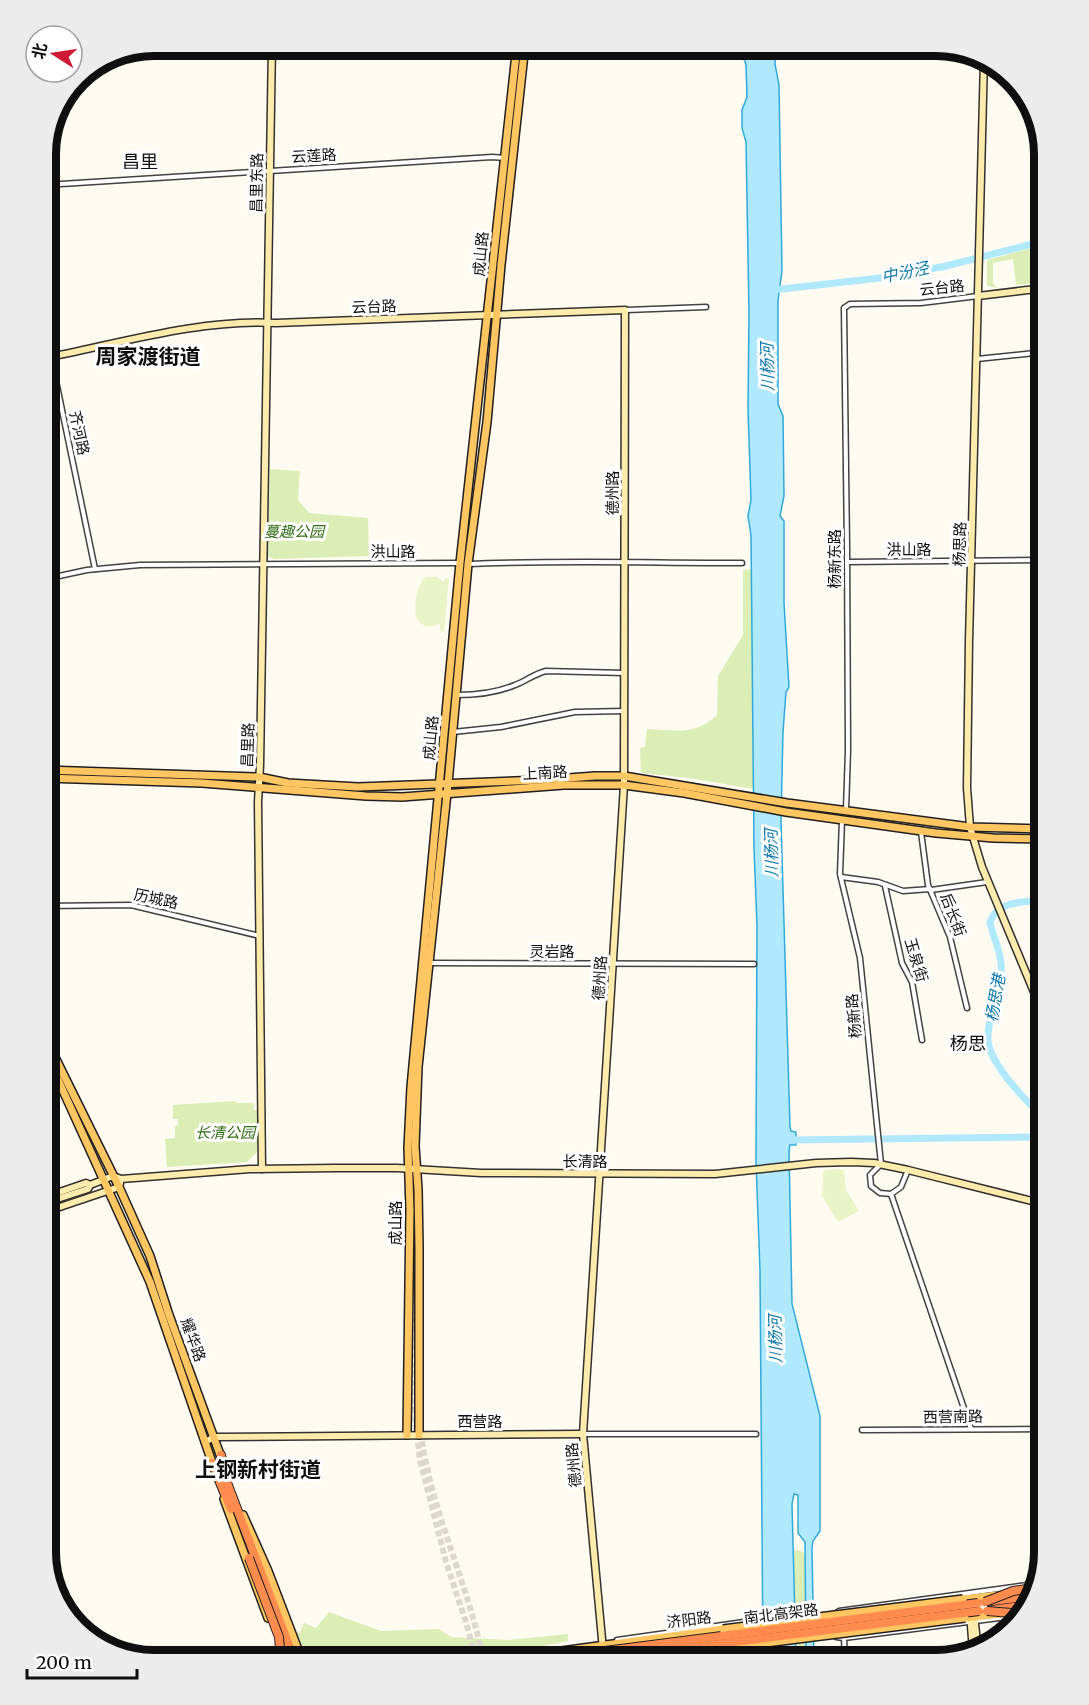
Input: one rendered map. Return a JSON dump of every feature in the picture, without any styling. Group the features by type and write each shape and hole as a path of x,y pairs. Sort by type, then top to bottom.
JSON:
{"highway":[{"path":"221,1455 226,1480 279,1637 280,1649"},
{"path":"212,1463 289,1649"},
{"path":"986,1606 1013,1591 1025,1589"},
{"name":"南北高架路","path":"667,1650 986,1606 1021,1598"},
{"name":"南北高架路","path":"620,1650 986,1606 1017,1605"},
{"path":"986,1606 1013,1611"}],"main road":[{"name":"成山路","path":"492,315 504,158 516,56"},
{"name":"成山路","path":"407,1435 410,1235 408,1169 411,1087 443,795 464,563 524,56"},
{"name":"成山路","path":"444,784 453,732 464,563"},
{"name":"上南路","path":"56,770 259,777 288,783 358,787 624,776 754,798 970,827 1034,829"},
{"name":"上南路","path":"56,778 157,780 259,786 366,796 443,795 564,785 624,785 753,807 921,831 972,837 1034,838"},
{"name":"成山路","path":"419,1435 419,1247 415,1131 426,963"},
{"name":"耀华路","path":"56,1058 118,1181 150,1256 171,1321 214,1437 298,1649"},
{"name":"耀华路","path":"56,1074 150,1282 242,1550 282,1649"},
{"name":"济阳路","path":"574,1650 967,1599 1025,1589"},
{"path":"720,1650 1010,1615"}],"street":[{"name":"昌里东路","path":"266,322 272,56"},
{"name":"杨思路","path":"984,69 967,771 970,827 987,882 1034,993"},
{"name":"云莲路","path":"56,184 512,159"},
{"name":"云台路","path":"844,308 850,304 921,303 1034,289"},
{"name":"云台路","path":"56,355 201,327 255,321 706,307"},
{"name":"杨新东路","path":"844,308 848,750 846,810"},
{"name":"德州路","path":"602,1650 583,1434 624,785 625,310"},
{"name":"昌里路","path":"262,1169 259,777 266,322"},
{"path":"976,359 1034,353"},
{"name":"齐河路","path":"56,393 95,569"},
{"name":"洪山路","path":"847,562 1034,560"},
{"name":"洪山路","path":"56,577 95,569 147,565 573,561 742,563"},
{"path":"456,695 499,691 516,685 533,674 546,671 624,673"},
{"path":"453,732 501,727 575,712 624,711"},
{"name":"杨新路","path":"842,819 841,877 860,958 881,1164 870,1175 872,1186 880,1193 891,1194"},
{"name":"后长街","path":"921,831 930,890 950,937 967,1008"},
{"path":"841,877 878,882 909,892 987,882"},
{"name":"玉泉街","path":"885,886 902,963 912,982 922,1040"},
{"name":"历城路","path":"56,906 131,905 260,936"},
{"name":"灵岩路","path":"426,963 754,964"},
{"name":"长清路","path":"90,1185 105,1179 118,1181 262,1169 715,1174 834,1162 881,1164 1034,1201"},
{"path":"908,1170 901,1187 891,1194 971,1429"},
{"name":"长清路","path":"56,1208 110,1190 118,1181"},
{"path":"56,1193 86,1183 90,1185 88,1189 56,1199"},
{"path":"410,1235 414,1284 419,1247"},
{"name":"西营南路","path":"862,1430 1034,1429"},
{"name":"西营路","path":"205,1442 214,1437 756,1434"},
{"path":"1007,1618 971,1619 839,1638 836,1635 834,1616 839,1611 1025,1589"},
{"path":"967,1599 974,1641"},
{"path":"602,1646 624,1639 744,1622 748,1624 751,1649 747,1650"},
{"path":"844,1638 845,1650"}],"green space":[{"path":"1034,248 1034,283 1016,285 1013,259 993,263 993,284 998,288 987,286 987,260"},
{"name":"蔓趣公园","path":"270,469 300,471 298,500 309,513 368,518 369,556 274,559 268,556"},
{"path":"752,569 754,789 641,773 640,748 645,747 647,729 675,731 693,729 709,722 717,715 718,676 743,635 743,570"},
{"path":"426,577 437,577 444,582 445,578 449,579 444,632 440,631 440,624 426,626 416,617 418,590"},
{"name":"长清公园","path":"235,1101 236,1103 254,1103 254,1110 257,1110 258,1151 247,1162 167,1167 165,1139 175,1138 175,1126 178,1125 178,1119 173,1119 173,1105"},
{"path":"835,1169 844,1170 846,1190 859,1211 838,1222 822,1196 823,1172"},
{"path":"793,1551 803,1552 806,1556 806,1650 796,1650"},
{"path":"329,1612 381,1631 439,1629 451,1637 507,1640 568,1634 568,1641 526,1649 300,1649 293,1632 300,1633 304,1623 316,1628"}],"water":[{"name":"川杨河","path":"743,56 775,56 779,85 782,271 778,301 778,404 783,416 784,496 780,516 784,521 784,603 789,687 786,692 783,732 781,821 790,1127 791,1131 796,1132 796,1145 790,1145 789,1151 792,1304 820,1416 820,1531 813,1541 812,1548 814,1650 806,1650 805,1542 798,1533 798,1495 794,1494 792,1504 796,1650 763,1650 760,1271 756,1162 757,926 754,848 751,535 748,516 751,500 748,409 749,313 746,142 742,128 742,110 747,97 746,65"}],"waterway":[{"name":"中汾泾","path":"773,290 889,277 946,266 1034,244"},
{"name":"杨思港","path":"1034,901 1005,906 993,915 990,923 999,953 1001,974 990,1019 988,1041 990,1050 1001,1070 1034,1108"},
{"name":"杨思港","path":"789,1140 1034,1137"}],"tunnel":[{"path":"412,1290 414,1407 420,1460 446,1562 473,1649"},
{"path":"421,1432 433,1490 469,1603 481,1649"}],"district":[{"name":"昌里","path":"140,162"},
{"name":"周家渡街道","path":"148,357"},
{"name":"杨思","path":"968,1044"},
{"name":"上钢新村街道","path":"258,1470"}]}
